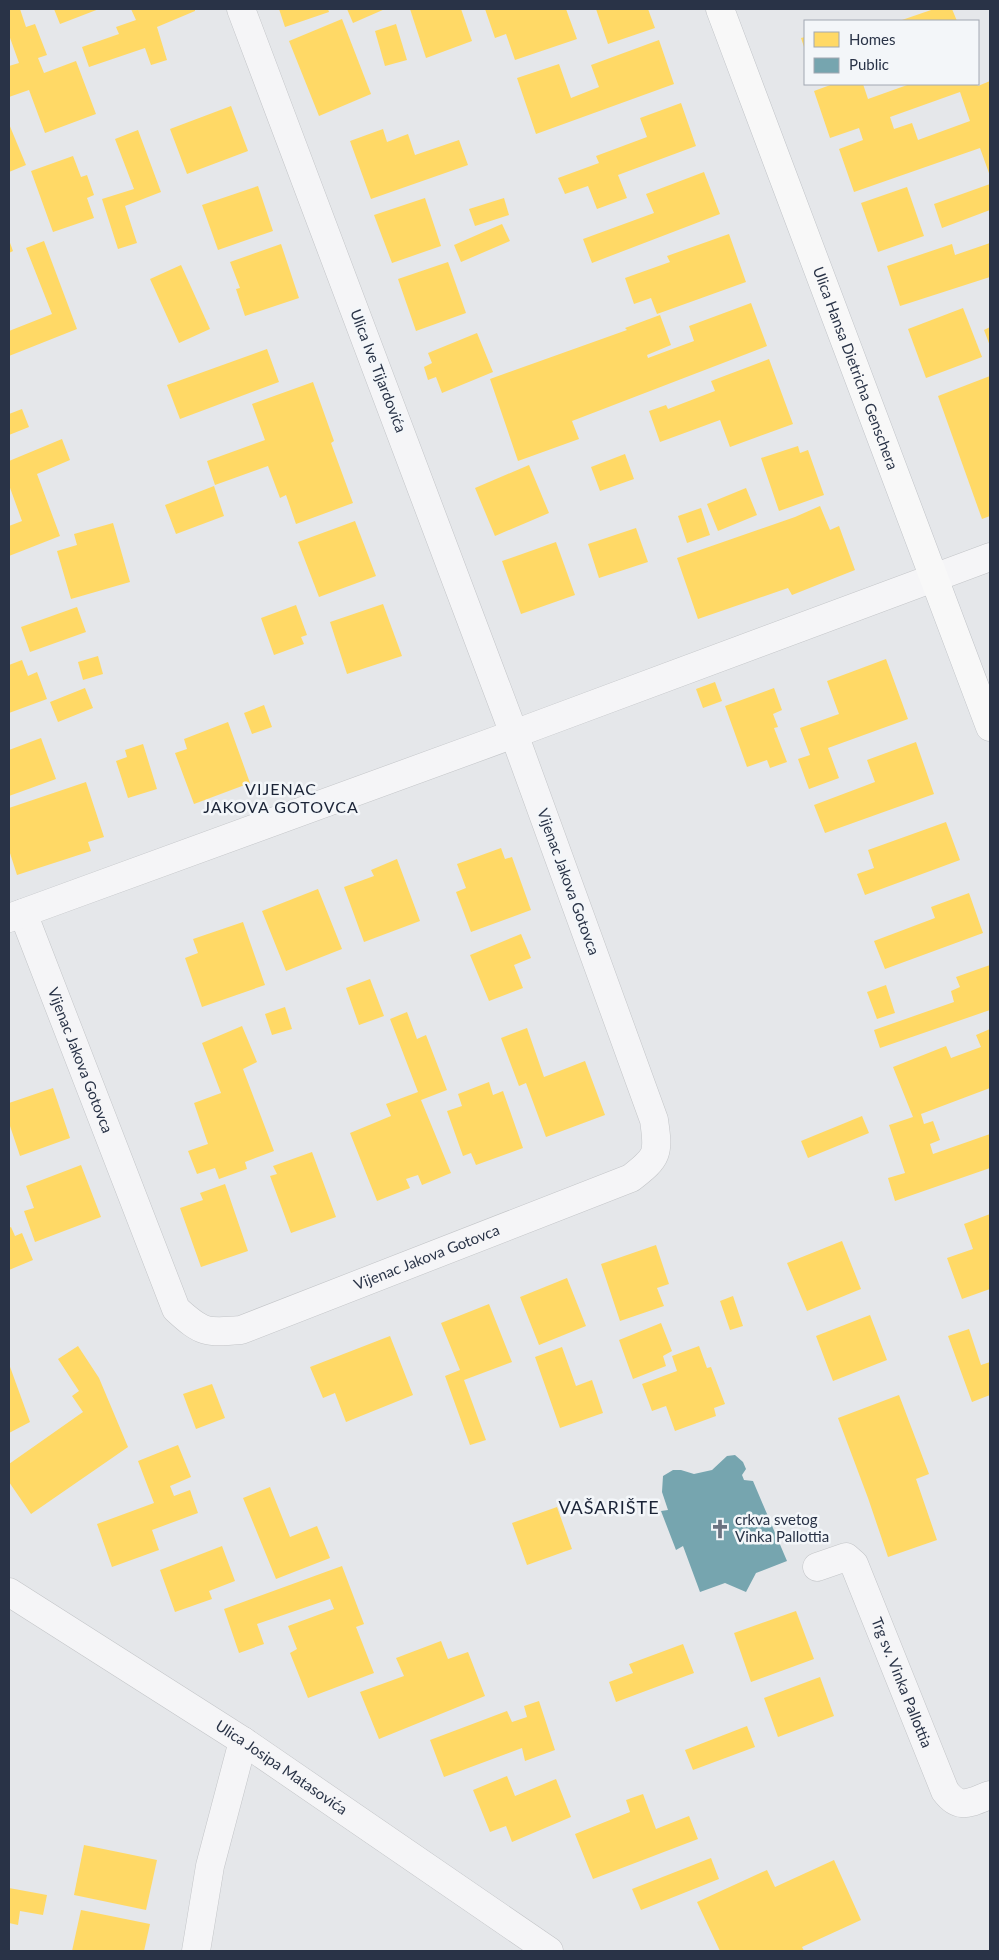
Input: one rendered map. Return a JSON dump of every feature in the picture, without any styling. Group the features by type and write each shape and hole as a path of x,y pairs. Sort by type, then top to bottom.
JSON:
{"main road":[{"name":"Ulica Hansa Dietricha Genschera","path":"720,9 990,727"}],"street":[{"name":"Ulica Ive Tijardovića","path":"241,9 514,734"},
{"name":"Vijenac Jakova Gotovca","path":"514,734 654,1120 657,1144 650,1162 631,1178 241,1330 216,1332 196,1327 176,1309 16,915 514,734 990,557"},
{"name":"Trg sv. Vinka Pallottia","path":"817,1568 846,1557 854,1564 945,1791 952,1801 966,1804 990,1795"},
{"name":"Ulica Josipa Matasovića","path":"9,1592 243,1741 549,1951"},
{"path":"196,1951 210,1866 243,1741"}],"building: Homes":[{"path":"9,9 20,9 26,27 35,24 47,55 38,58 44,73 76,61 96,114 45,133 29,90 9,97 9,66 19,63 9,35"},
{"path":"54,9 99,9 60,24"},
{"path":"131,9 195,9 195,11 157,27 167,60 151,65 145,48 89,67 82,47 119,34 116,27 136,20"},
{"path":"279,9 328,9 329,12 285,27"},
{"path":"347,9 385,9 353,23"},
{"path":"410,9 461,9 472,41 426,58"},
{"path":"485,9 566,9 577,39 515,60 506,34 495,38"},
{"path":"596,9 648,9 655,28 608,44"},
{"path":"934,9 952,9 957,20 902,20"},
{"path":"342,19 371,94 319,116 289,41"},
{"path":"396,24 407,60 385,66 375,31"},
{"path":"659,40 674,84 536,134 517,78 559,64 571,98 599,87 591,65"},
{"path":"990,81 990,176 980,148 854,192 839,149 863,140 859,128 830,138 814,91 830,85 863,85 868,99 907,85 978,85","holes":["960,92 970,121 918,140 912,123 894,129 890,117"]},
{"path":"681,103 696,146 618,175 627,198 597,209 588,186 565,194 558,178 599,163 596,156 647,137 640,118"},
{"path":"231,106 248,151 187,174 170,129"},
{"path":"9,124 26,165 9,172"},
{"path":"383,129 387,142 408,134 415,155 459,140 468,165 371,199 350,141"},
{"path":"138,130 161,192 125,206 137,243 118,249 102,199 134,189 115,139"},
{"path":"73,156 81,177 87,175 94,195 87,198 94,218 53,232 31,171"},
{"path":"704,172 720,214 592,263 583,239 654,213 646,194"},
{"path":"990,184 990,210 942,228 934,204"},
{"path":"258,186 273,231 218,250 202,205"},
{"path":"907,187 924,236 878,252 861,203"},
{"path":"425,198 441,246 392,263 374,215"},
{"path":"504,198 509,215 475,226 469,209"},
{"path":"502,224 510,241 461,262 454,245"},
{"path":"729,234 746,282 657,314 651,298 634,304 625,278 670,262 667,256"},
{"path":"9,240 13,251 9,253"},
{"path":"44,241 77,329 9,356 9,331 52,314 26,248"},
{"path":"990,243 990,277 900,306 887,266 952,244 955,255"},
{"path":"281,244 299,298 245,316 236,289 240,288 230,262"},
{"path":"448,262 466,313 416,331 398,279"},
{"path":"181,265 210,329 179,343 150,279"},
{"path":"751,303 767,346 572,421 579,439 518,461 490,379 627,330 625,328 660,315 671,345 647,355 648,358 694,341 689,326"},
{"path":"963,308 982,357 926,378 908,329"},
{"path":"990,327 990,346 984,330"},
{"path":"477,333 493,372 442,393 436,377 428,380 424,367 432,363 428,353"},
{"path":"267,349 279,382 180,419 167,385"},
{"path":"769,359 793,424 730,447 720,420 660,442 649,411 666,405 668,409 715,391 711,381"},
{"path":"990,376 990,516 982,519 938,396"},
{"path":"313,382 334,441 331,443 353,503 296,524 286,495 280,498 268,466 215,485 207,461 265,440 252,404"},
{"path":"22,409 29,427 9,435 9,414"},
{"path":"62,439 70,460 37,474 60,536 9,556 9,526 22,521 9,485 9,461"},
{"path":"798,446 800,453 808,450 824,495 779,511 761,458"},
{"path":"625,454 634,479 600,491 591,467"},
{"path":"529,465 549,513 495,536 475,488"},
{"path":"214,486 224,516 176,534 165,505"},
{"path":"746,488 757,515 718,531 707,504"},
{"path":"820,506 830,530 839,526 855,570 792,595 788,588 698,619 677,558 795,517"},
{"path":"701,508 710,535 687,543 678,516"},
{"path":"355,521 376,576 319,597 298,542"},
{"path":"113,523 130,582 71,599 57,551 77,545 74,534"},
{"path":"636,528 648,562 599,578 588,544"},
{"path":"556,542 575,595 521,614 502,561"},
{"path":"383,604 402,656 347,674 330,622"},
{"path":"296,605 307,635 301,637 304,644 274,655 261,618"},
{"path":"77,607 86,632 30,652 21,627"},
{"path":"98,656 103,674 83,680 78,662"},
{"path":"886,659 908,719 828,748 839,778 809,789 798,759 810,755 800,728 839,714 827,681"},
{"path":"22,660 28,676 37,672 47,699 9,713 9,665"},
{"path":"715,682 722,701 703,708 696,689"},
{"path":"85,688 93,708 58,722 50,702"},
{"path":"774,688 782,710 773,714 778,727 774,728 787,762 770,768 767,760 747,767 725,706"},
{"path":"264,705 272,727 252,734 244,713"},
{"path":"228,722 250,783 194,804 175,753 187,749 184,739"},
{"path":"41,738 56,779 9,796 9,750"},
{"path":"916,742 934,794 825,833 814,805 875,782 867,760"},
{"path":"143,744 157,789 128,798 116,761 127,757 125,750"},
{"path":"86,782 104,837 88,842 91,851 17,875 9,850 9,808"},
{"path":"946,822 960,860 865,895 857,874 874,868 868,850"},
{"path":"501,848 505,859 512,857 531,910 471,932 456,892 466,888 457,864"},
{"path":"397,859 420,921 364,942 344,887 374,876 371,870"},
{"path":"318,889 342,949 286,971 262,911"},
{"path":"969,893 983,933 885,969 874,941 935,918 931,907"},
{"path":"243,922 265,985 202,1007 185,958 198,953 193,939"},
{"path":"521,934 531,958 514,965 523,988 489,1001 470,955"},
{"path":"990,965 990,1010 880,1048 874,1030 954,1002 951,991 960,987 956,977"},
{"path":"370,979 384,1016 359,1025 346,988"},
{"path":"886,985 895,1013 877,1019 867,992"},
{"path":"285,1007 292,1029 272,1035 265,1014"},
{"path":"407,1012 417,1039 426,1035 447,1090 421,1100 451,1173 422,1185 418,1175 406,1179 410,1188 377,1201 350,1133 391,1116 386,1104 418,1092 390,1019"},
{"path":"242,1026 257,1062 243,1069 274,1151 245,1162 247,1169 219,1179 215,1168 197,1174 188,1151 208,1144 194,1103 221,1093 202,1043"},
{"path":"527,1028 544,1077 585,1061 605,1115 546,1137 526,1083 519,1086 501,1038"},
{"path":"990,1029 990,1088 921,1114 924,1124 933,1121 940,1140 930,1144 933,1154 990,1134 990,1168 895,1201 888,1178 905,1173 889,1125 913,1117 893,1067 946,1046 951,1058 981,1047 976,1035"},
{"path":"489,1082 493,1095 503,1091 523,1148 476,1165 471,1153 463,1156 447,1111 462,1106 458,1094"},
{"path":"53,1088 70,1138 20,1156 9,1123 9,1103"},
{"path":"862,1116 869,1133 808,1158 801,1141"},
{"path":"312,1152 336,1217 291,1233 270,1176 277,1174 273,1166"},
{"path":"81,1165 101,1217 35,1242 24,1211 34,1208 26,1186"},
{"path":"225,1184 248,1251 201,1267 180,1208 203,1200 200,1193"},
{"path":"990,1214 990,1289 962,1299 947,1258 973,1249 964,1224"},
{"path":"11,1227 15,1236 22,1233 33,1260 9,1270 9,1228"},
{"path":"842,1241 861,1289 807,1311 787,1263"},
{"path":"656,1245 669,1284 657,1288 664,1306 620,1321 601,1264"},
{"path":"567,1278 586,1326 539,1345 520,1297"},
{"path":"733,1296 743,1326 730,1330 720,1301"},
{"path":"489,1304 512,1362 464,1380 486,1440 470,1445 445,1376 460,1370 441,1323"},
{"path":"870,1315 887,1360 833,1381 816,1336"},
{"path":"661,1323 672,1351 663,1356 666,1366 633,1379 619,1340"},
{"path":"969,1329 981,1365 990,1362 990,1395 972,1402 948,1336"},
{"path":"390,1336 413,1395 346,1422 335,1393 323,1398 310,1367"},
{"path":"78,1346 99,1378 128,1447 31,1514 9,1482 9,1464 83,1412 72,1396 79,1391 58,1359"},
{"path":"699,1346 707,1368 711,1367 725,1404 714,1408 716,1416 675,1431 666,1406 652,1411 642,1384 677,1371 672,1356"},
{"path":"562,1347 576,1386 592,1380 603,1413 560,1428 535,1357"},
{"path":"9,1364 30,1422 9,1433"},
{"path":"212,1384 225,1418 196,1429 183,1394"},
{"path":"899,1395 929,1474 916,1479 937,1540 888,1557 838,1418"},
{"path":"178,1445 191,1477 170,1486 174,1496 190,1490 198,1513 152,1530 159,1550 112,1567 97,1524 154,1503 138,1461"},
{"path":"270,1487 290,1537 317,1526 330,1558 276,1579 243,1498"},
{"path":"557,1507 572,1549 527,1565 512,1523"},
{"path":"222,1546 235,1581 209,1591 212,1599 175,1612 160,1570"},
{"path":"342,1566 364,1624 356,1627 374,1673 308,1698 290,1653 297,1649 288,1626 334,1609 330,1599 257,1624 264,1644 239,1653 224,1609"},
{"path":"796,1611 814,1659 751,1682 734,1633"},
{"path":"441,1641 448,1659 468,1652 485,1696 379,1739 360,1692 404,1676 396,1658"},
{"path":"683,1644 694,1673 616,1702 609,1682 633,1673 629,1664"},
{"path":"820,1677 834,1716 778,1737 764,1698"},
{"path":"539,1701 555,1750 525,1761 522,1748 444,1777 430,1740 507,1711 512,1722 527,1717 524,1706"},
{"path":"747,1726 755,1747 693,1770 685,1750"},
{"path":"507,1776 515,1796 556,1779 571,1817 512,1842 506,1826 490,1832 473,1790"},
{"path":"643,1794 656,1829 689,1816 698,1839 593,1879 575,1834 630,1812 626,1800"},
{"path":"84,1845 157,1860 146,1910 74,1895"},
{"path":"711,1858 719,1879 641,1910 632,1889"},
{"path":"834,1860 861,1920 802,1947 804,1951 720,1951 697,1902 767,1870 775,1887"},
{"path":"9,1888 47,1895 43,1915 20,1911 18,1925 9,1923"},
{"path":"81,1910 150,1924 144,1951 72,1951"}],"building: Public":[{"name":"crkva svetog Vinka Pallottia","path":"735,1455 743,1462 746,1469 742,1475 744,1480 753,1481 787,1561 756,1573 746,1592 725,1583 700,1592 683,1546 676,1550 661,1511 668,1510 662,1492 663,1476 673,1470 694,1474 712,1470 727,1456"}],"place":[{"name":"crkva svetog Vinka Pallottia","path":"720,1529"}],"district":[{"name":"VIJENAC JAKOVA GOTOVCA","path":"281,798"},
{"name":"VAŠARIŠTE","path":"609,1508"}]}
